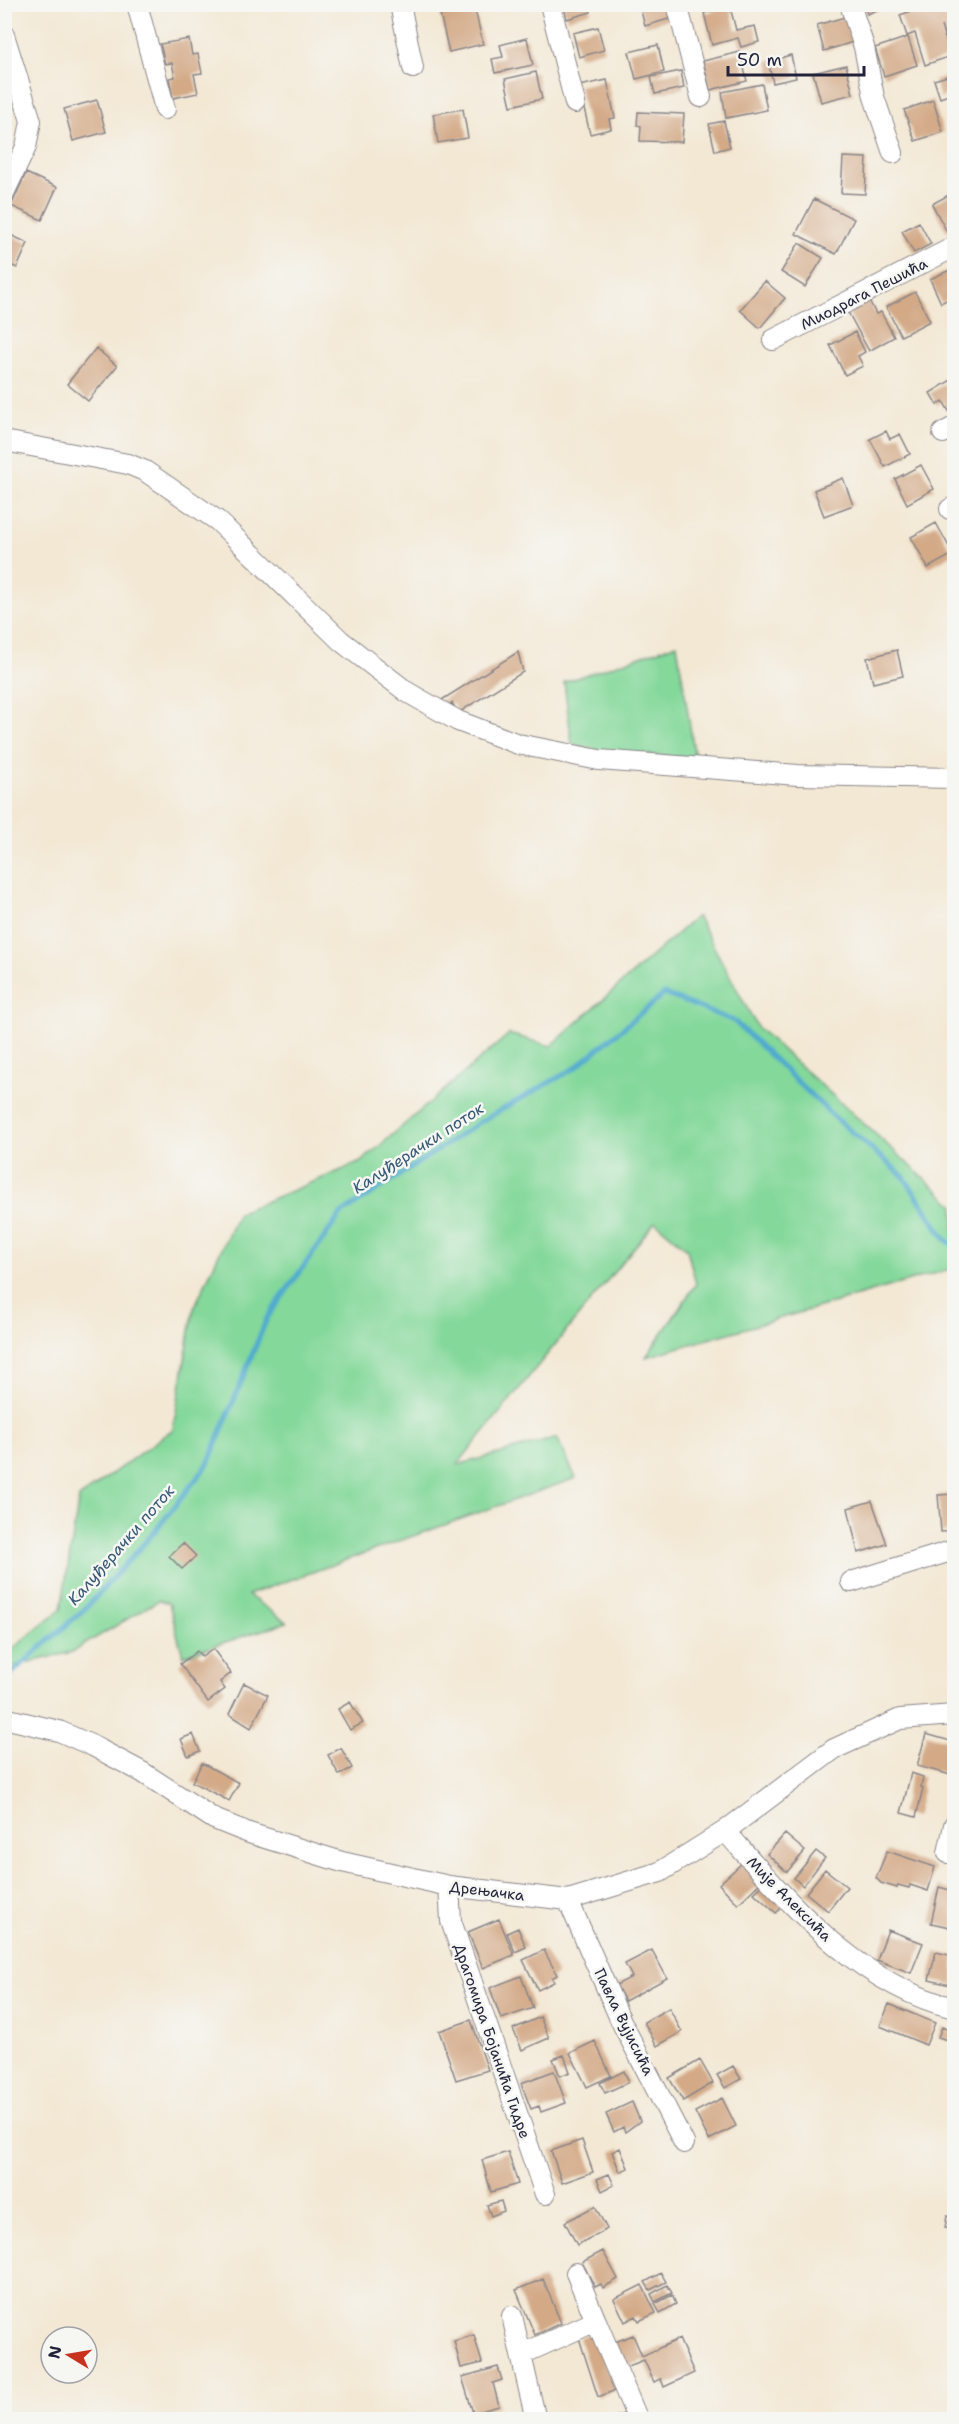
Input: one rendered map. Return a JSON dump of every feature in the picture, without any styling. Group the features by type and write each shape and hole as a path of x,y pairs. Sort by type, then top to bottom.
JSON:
{"street":[{"path":"137,4 165,109"},
{"path":"400,4 413,68"},
{"path":"550,4 575,103"},
{"path":"677,4 701,97"},
{"path":"850,4 864,47 874,97 893,153"},
{"path":"4,35 31,121 26,147 4,193"},
{"name":"Миодрага Пешића","path":"773,340 954,247"},
{"path":"4,441 128,464 146,471 218,521 341,641 407,692 458,721 518,744 610,761 798,775 950,778"},
{"path":"851,1582 954,1550"},
{"name":"Дрењачка","path":"4,1718 59,1731 93,1746 142,1772 222,1823 342,1862 449,1886 568,1899 660,1872 724,1831 834,1749 900,1719 954,1715"},
{"path":"948,1853 954,1825"},
{"name":"Мије Алексића","path":"724,1831 822,1935 861,1965 902,1989 925,2000 954,2008"},
{"name":"Драгомира Бојанића Гидре","path":"449,1886 451,1921 545,2194"},
{"name":"Павла Вујисића","path":"568,1899 621,2021 684,2143"},
{"path":"576,2273 638,2420"},
{"path":"512,2316 536,2420"},
{"path":"522,2354 596,2321"}],"green space":[{"path":"677,644 695,758 604,752 572,744 564,682"},
{"path":"697,916 758,1028 954,1205 954,1268 646,1357 696,1284 687,1249 655,1222 457,1465 557,1438 576,1478 248,1595 287,1622 183,1656 169,1603 159,1600 72,1652 5,1668 5,1655 61,1609 79,1498 173,1429 194,1308 238,1213 361,1162 509,1034 551,1046"}],"building":[{"path":"563,4 589,4 591,12 567,19"},
{"path":"639,4 668,4 672,18 645,26"},
{"path":"864,4 890,4 890,5 867,14"},
{"path":"931,4 954,4 954,35 946,38 941,26 951,56 925,65 915,33 907,36 900,15"},
{"path":"340,5 355,5 341,9"},
{"path":"474,5 483,44 449,52 440,14"},
{"path":"730,7 736,30 755,26 759,42 741,47 738,38 712,45 704,13"},
{"path":"845,17 853,42 824,51 817,25"},
{"path":"598,27 604,50 579,57 573,33"},
{"path":"908,37 917,65 884,76 875,48"},
{"path":"954,37 954,62 947,40"},
{"path":"527,38 533,65 495,73 492,59 503,57 500,45"},
{"path":"189,39 192,55 198,54 202,73 194,74 198,93 173,98 169,78 175,77 172,63 165,64 160,44"},
{"path":"658,45 664,72 636,79 629,52"},
{"path":"740,52 747,81 710,90 703,61"},
{"path":"791,55 796,78 773,83 768,61"},
{"path":"846,65 853,94 821,102 813,73"},
{"path":"681,71 684,88 655,94 651,77"},
{"path":"536,72 542,99 511,106 505,79"},
{"path":"954,74 954,93 940,98 934,80"},
{"path":"607,80 615,118 609,119 611,129 590,134 579,86"},
{"path":"762,84 767,110 726,118 722,92"},
{"path":"97,100 106,132 73,141 64,109"},
{"path":"933,100 943,132 915,141 904,110"},
{"path":"463,109 468,138 438,143 433,114"},
{"path":"638,112 684,114 682,142 640,141 641,126 637,125"},
{"path":"724,121 730,147 715,151 709,124"},
{"path":"843,157 867,158 865,194 841,193"},
{"path":"26,173 57,187 42,220 11,206"},
{"path":"954,192 954,227 947,232 932,204"},
{"path":"814,199 854,219 836,254 796,234"},
{"path":"919,222 931,244 914,253 902,231"},
{"path":"4,232 28,243 17,268 4,262"},
{"path":"799,243 823,258 805,287 781,272"},
{"path":"954,268 954,296 941,303 930,279"},
{"path":"765,281 785,298 760,328 740,310"},
{"path":"915,292 930,321 901,336 886,307"},
{"path":"869,300 876,314 881,312 894,337 869,351 848,312"},
{"path":"855,332 865,352 858,356 863,366 845,375 830,345"},
{"path":"96,348 117,366 88,401 67,384"},
{"path":"951,380 954,387 954,410 950,413 943,401 937,405 930,393"},
{"path":"886,431 890,439 900,434 910,454 885,467 870,439"},
{"path":"954,458 954,471 949,461"},
{"path":"921,465 934,489 907,504 895,479"},
{"path":"843,478 853,505 824,516 814,490"},
{"path":"936,523 953,554 928,568 911,537"},
{"path":"897,650 903,676 873,683 867,658"},
{"path":"518,652 523,672 458,713 452,703 444,708 440,701"},
{"path":"954,1494 954,1531 941,1532 938,1495"},
{"path":"872,1501 887,1544 858,1553 848,1508"},
{"path":"183,1543 196,1556 182,1569 169,1556"},
{"path":"213,1649 231,1673 220,1682 225,1689 208,1702 180,1664 197,1651 202,1657"},
{"path":"244,1683 268,1695 251,1728 229,1714"},
{"path":"350,1702 363,1723 350,1730 338,1709"},
{"path":"193,1734 200,1751 188,1756 181,1739"},
{"path":"926,1734 954,1742 951,1775 917,1766"},
{"path":"341,1748 352,1768 339,1775 328,1755"},
{"path":"202,1763 239,1783 229,1801 192,1782"},
{"path":"911,1773 923,1777 921,1787 923,1788 916,1817 901,1813"},
{"path":"785,1834 805,1851 787,1872 767,1854"},
{"path":"816,1851 825,1858 803,1886 794,1878"},
{"path":"887,1851 935,1867 928,1891 910,1885 909,1888 898,1885 897,1888 881,1883 876,1878"},
{"path":"742,1863 760,1883 738,1904 719,1884"},
{"path":"825,1869 847,1887 828,1911 806,1893"},
{"path":"764,1884 783,1906 776,1913 754,1893"},
{"path":"939,1887 954,1891 954,1928 931,1923"},
{"path":"499,1919 514,1955 483,1968 468,1932"},
{"path":"518,1928 526,1947 515,1952 507,1933"},
{"path":"888,1930 923,1943 911,1973 877,1960"},
{"path":"544,1950 557,1975 552,1978 554,1982 538,1990 523,1960"},
{"path":"652,1950 667,1978 625,2001 616,1985 632,1977 625,1964"},
{"path":"936,1952 954,1956 954,1986 929,1980"},
{"path":"521,1976 533,2008 501,2019 490,1988"},
{"path":"889,2004 935,2023 926,2045 880,2026"},
{"path":"669,2008 682,2032 657,2046 644,2022"},
{"path":"540,2017 549,2038 522,2050 513,2029"},
{"path":"471,2020 488,2070 456,2080 439,2031"},
{"path":"942,2027 954,2032 950,2041 938,2037"},
{"path":"595,2041 611,2076 587,2087 570,2053"},
{"path":"564,2055 570,2072 560,2076 553,2059"},
{"path":"700,2060 713,2083 683,2101 669,2078"},
{"path":"733,2066 741,2079 725,2088 717,2075"},
{"path":"554,2071 566,2103 541,2112 539,2106 531,2109 521,2083"},
{"path":"624,2071 629,2082 605,2093 600,2083"},
{"path":"722,2098 736,2126 709,2140 695,2112"},
{"path":"632,2102 640,2121 625,2132 623,2127 614,2132 606,2114"},
{"path":"582,2140 593,2172 562,2183 551,2151"},
{"path":"620,2148 628,2168 620,2172 612,2152"},
{"path":"508,2152 518,2184 491,2192 482,2160"},
{"path":"609,2174 614,2185 602,2191 597,2179"},
{"path":"501,2201 504,2211 491,2216 487,2205"},
{"path":"595,2206 607,2229 577,2245 565,2222"},
{"path":"947,2216 954,2217 954,2229 945,2228"},
{"path":"603,2251 618,2279 603,2288 601,2284 595,2287 582,2262"},
{"path":"661,2273 666,2282 650,2290 645,2282"},
{"path":"543,2279 561,2323 535,2335 516,2290"},
{"path":"642,2285 656,2313 639,2321 636,2316 625,2322 614,2299"},
{"path":"667,2285 672,2293 655,2302 651,2294"},
{"path":"672,2295 676,2304 660,2313 655,2304"},
{"path":"593,2332 616,2390 598,2397 579,2338"},
{"path":"474,2335 482,2363 461,2368 454,2341"},
{"path":"633,2335 642,2356 679,2339 694,2373 664,2387 661,2379 654,2382 644,2360 621,2369 610,2344"},
{"path":"498,2367 502,2380 493,2383 499,2406 473,2413 462,2377"},
{"path":"627,2413 630,2420 608,2420 608,2419"},
{"path":"498,2415 500,2420 484,2420 484,2419"}],"waterway":[{"name":"Калуђерачки поток","path":"4,1680 87,1607 155,1531 208,1464 267,1318 341,1214 480,1122 575,1068 664,994 734,1021 832,1115 904,1177 946,1240 954,1245"}]}
